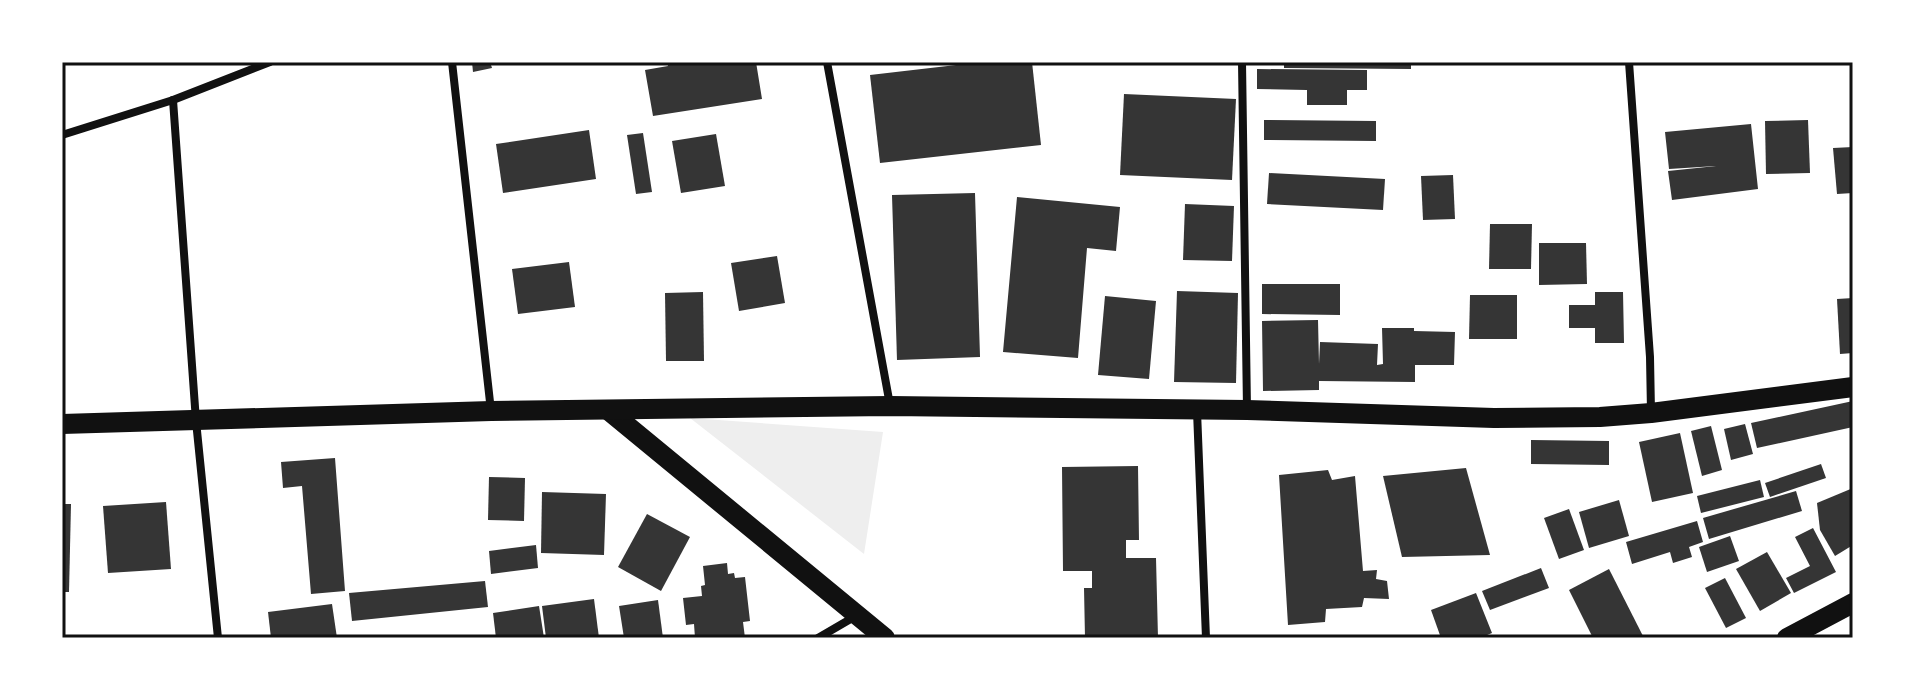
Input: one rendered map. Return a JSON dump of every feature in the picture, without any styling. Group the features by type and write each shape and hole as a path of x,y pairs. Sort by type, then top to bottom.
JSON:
{"main road":[{"path":"62,424 491,411 890,406 1247,410 1494,418 1600,417 1853,387"},
{"path":"608,410 885,638"},
{"path":"1787,638 1853,603"}],"street":[{"path":"62,135 173,100 270,62"},
{"path":"452,62 491,411"},
{"path":"827,62 890,406"},
{"path":"1242,62 1247,410"},
{"path":"1629,62 1650,357 1651,413"},
{"path":"173,100 196,421 218,638"},
{"path":"1196,410 1206,638"},
{"path":"818,638 859,614"}],"shaded area":[{"path":"690,418 883,432 864,554"}],"building":[{"path":"472,62 490,62 492,68 473,72"},
{"path":"667,62 756,62 762,99 653,116 645,70 668,66"},
{"path":"982,62 1032,62 1041,145 880,163 870,75"},
{"path":"1284,62 1411,62 1411,69 1284,68"},
{"path":"1257,69 1367,70 1367,90 1347,90 1347,105 1307,105 1307,90 1257,89"},
{"path":"1124,94 1236,99 1232,180 1120,175"},
{"path":"1264,120 1376,121 1376,141 1264,140"},
{"path":"1808,120 1810,173 1766,174 1765,121"},
{"path":"1751,124 1758,189 1672,200 1668,171 1716,166 1669,169 1665,132"},
{"path":"589,130 596,179 503,193 496,144"},
{"path":"643,133 652,192 636,194 627,135"},
{"path":"716,134 725,186 681,193 672,141"},
{"path":"1853,147 1853,193 1837,194 1833,148"},
{"path":"1269,173 1385,179 1383,210 1267,204"},
{"path":"1453,175 1455,219 1423,220 1421,176"},
{"path":"975,193 980,357 897,360 892,195"},
{"path":"1017,197 1120,207 1116,251 1087,248 1078,358 1003,352"},
{"path":"1185,204 1234,206 1232,261 1183,260"},
{"path":"1490,224 1532,224 1531,269 1489,269"},
{"path":"1539,243 1586,243 1587,284 1539,285"},
{"path":"777,256 785,303 739,311 731,263"},
{"path":"569,262 575,307 518,314 512,269"},
{"path":"1262,284 1340,284 1340,315 1262,314"},
{"path":"1177,291 1238,293 1236,383 1174,382"},
{"path":"703,292 704,361 666,361 665,293"},
{"path":"1595,292 1623,292 1624,343 1595,343 1595,328 1569,328 1569,305 1595,305"},
{"path":"1470,295 1517,295 1517,339 1469,339"},
{"path":"1105,296 1156,301 1149,379 1098,375"},
{"path":"1853,298 1853,353 1840,354 1837,299"},
{"path":"1318,320 1319,364 1320,342 1378,344 1377,365 1383,364 1382,328 1414,328 1414,331 1455,332 1454,365 1415,365 1415,382 1319,381 1319,390 1263,391 1262,321"},
{"path":"1853,401 1853,427 1757,448 1751,423"},
{"path":"1745,424 1753,454 1731,460 1724,429"},
{"path":"1711,426 1722,470 1702,476 1691,431"},
{"path":"1680,433 1693,493 1652,502 1639,442"},
{"path":"1531,440 1609,441 1609,465 1531,464"},
{"path":"335,458 345,591 311,594 302,486 283,488 281,462"},
{"path":"1821,464 1826,478 1770,497 1765,483"},
{"path":"1138,466 1139,540 1126,540 1126,558 1156,558 1158,638 1085,638 1084,588 1092,588 1092,571 1063,571 1062,467"},
{"path":"1466,468 1490,555 1402,557 1383,476"},
{"path":"1328,470 1332,480 1355,476 1363,571 1377,570 1376,579 1387,581 1389,599 1364,598 1362,607 1326,609 1325,622 1288,625 1279,475"},
{"path":"489,477 525,478 524,521 488,520"},
{"path":"1760,480 1764,497 1701,513 1697,496"},
{"path":"1853,488 1853,545 1835,556 1820,530 1817,503"},
{"path":"1796,491 1802,511 1709,539 1703,518"},
{"path":"542,492 606,494 604,555 541,553"},
{"path":"1619,500 1629,536 1589,548 1579,512"},
{"path":"166,502 171,569 108,573 103,506"},
{"path":"62,504 71,504 69,592 62,592"},
{"path":"1569,509 1584,550 1559,559 1544,518"},
{"path":"647,514 690,537 661,591 618,567"},
{"path":"1697,521 1703,542 1689,547 1692,557 1673,563 1670,552 1632,564 1626,542"},
{"path":"1813,528 1836,572 1794,593 1786,578 1810,566 1795,537"},
{"path":"1730,536 1739,561 1707,572 1699,547"},
{"path":"536,545 538,568 491,574 489,551"},
{"path":"1767,552 1791,593 1760,611 1736,569"},
{"path":"727,563 728,574 734,573 735,578 745,577 750,621 743,622 745,638 695,638 694,624 686,625 683,598 702,596 701,586 705,585 703,566"},
{"path":"1541,568 1549,588 1490,610 1482,591"},
{"path":"1609,569 1644,638 1593,638 1569,590"},
{"path":"1725,578 1746,618 1726,628 1705,588"},
{"path":"485,581 488,607 352,621 349,593"},
{"path":"1476,593 1492,633 1480,638 1441,638 1431,610"},
{"path":"594,599 599,638 546,638 542,606"},
{"path":"658,600 663,638 624,638 619,606"},
{"path":"332,604 337,638 271,638 268,612"},
{"path":"539,606 544,638 496,638 493,613"}]}
